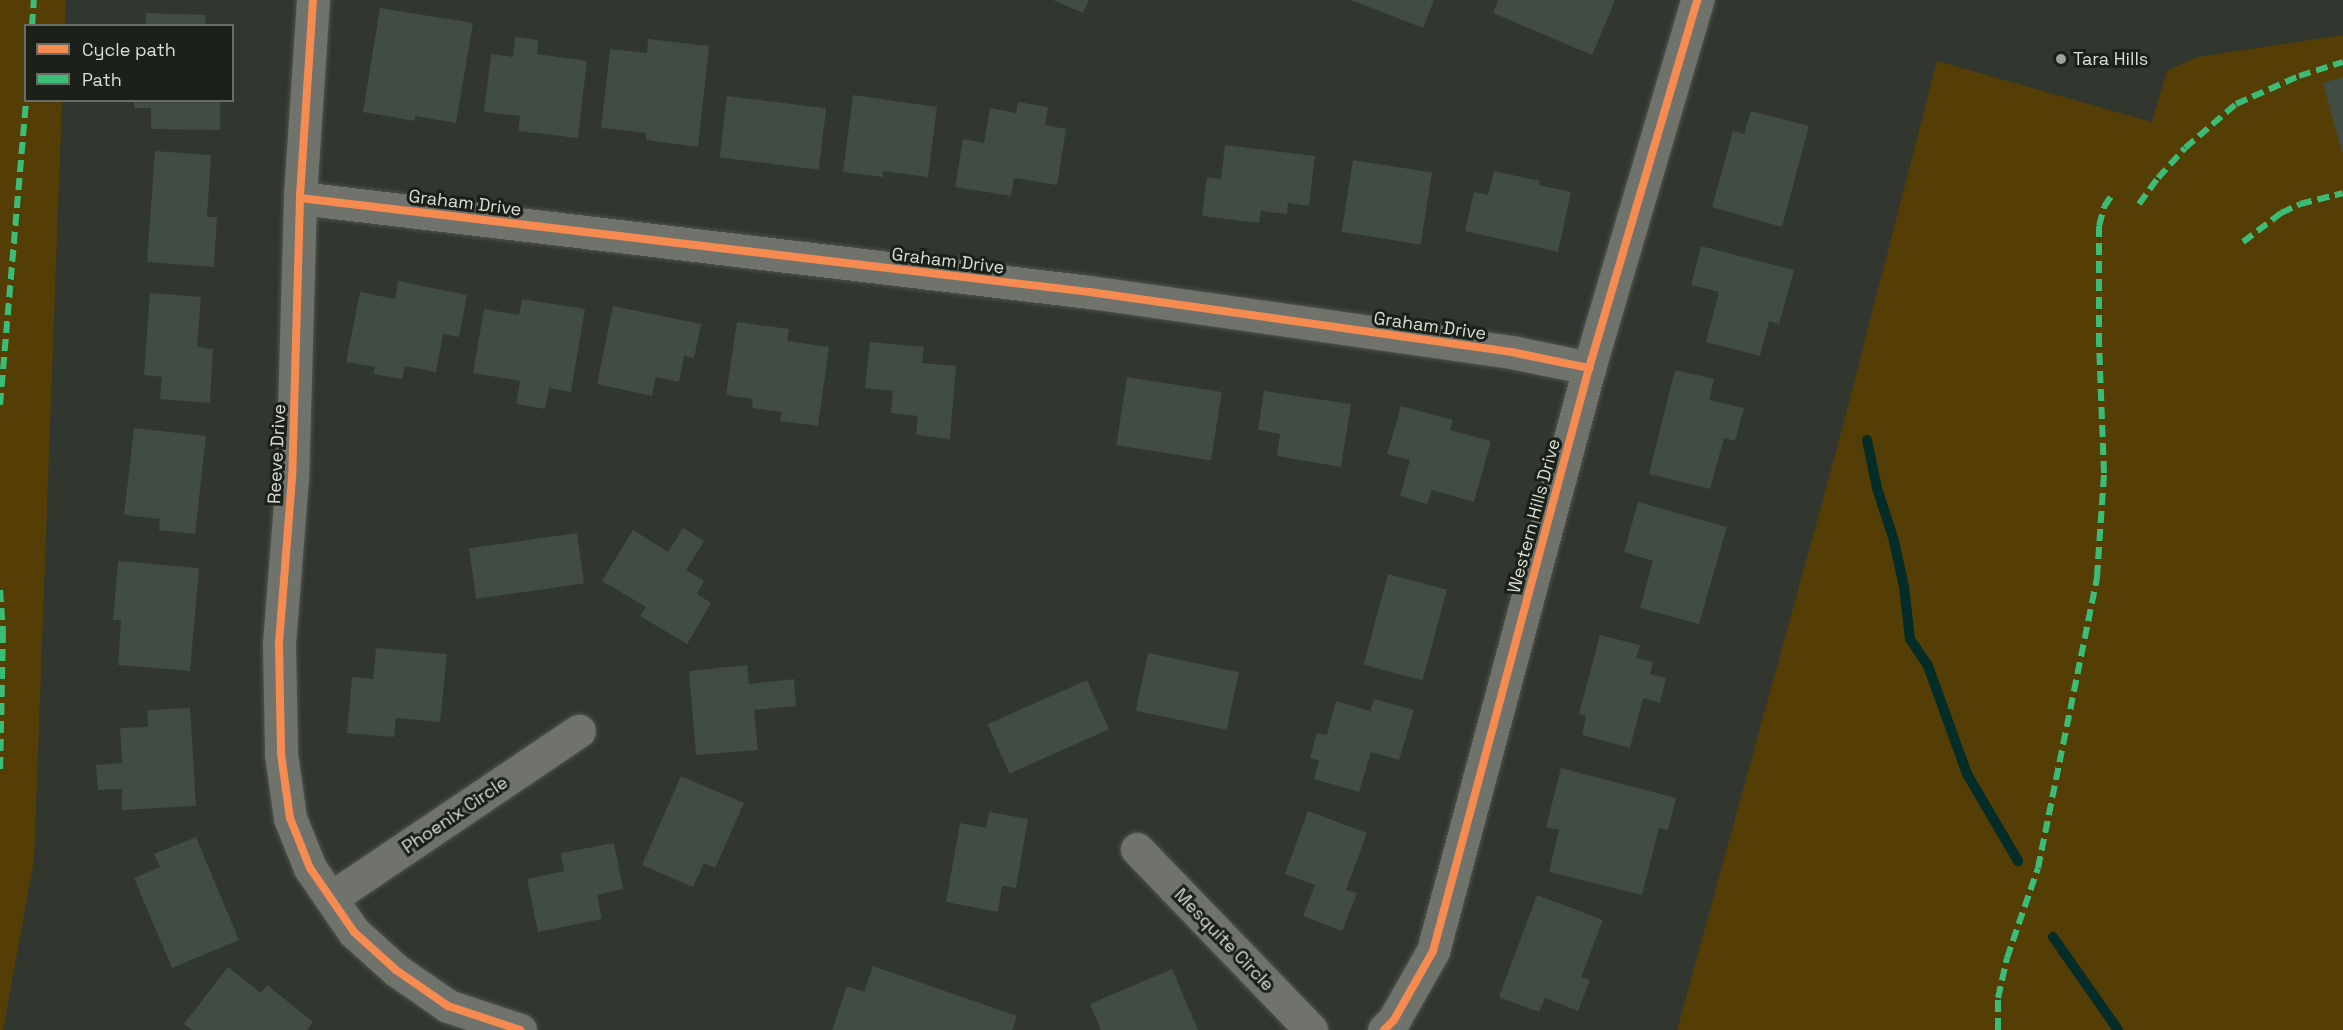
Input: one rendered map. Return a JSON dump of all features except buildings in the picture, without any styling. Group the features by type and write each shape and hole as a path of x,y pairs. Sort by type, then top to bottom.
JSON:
{"street":[{"name":"Reeve Drive","path":"313,0 300,198 292,478 279,645 281,754 290,818 310,868 331,898"},
{"name":"Western Hills Drive","path":"1384,1030 1394,1020 1433,951 1589,368 1697,0"},
{"name":"Graham Drive","path":"300,198 1090,292 1516,353 1589,368"},
{"name":"Phoenix Circle","path":"331,898 579,731"},
{"name":"Mesquite Circle","path":"1137,849 1311,1030"},
{"path":"331,898 354,932 405,976 448,1006 520,1030"}],"shaded area":[{"path":"0,0 66,0 65,24 24,24 24,102 62,102 34,860 3,1030 0,1030"},
{"path":"2343,35 2343,1030 1677,1030 1836,452 1937,61 2152,122 2167,71 2197,57"}],"waterway":[{"path":"1867,440 1877,488 1894,541 1904,587 1910,639 1928,666 1967,774 2018,861"},
{"path":"2053,937 2118,1030"}],"marked path":[{"path":"32,24 34,0"},
{"path":"2139,204 2158,178 2185,148 2236,104 2299,76 2343,62"},
{"path":"0,405 26,102"},
{"path":"1998,1030 1998,998 2007,958 2038,868 2097,577 2104,473 2099,345 2099,226 2104,207 2113,193"},
{"path":"2243,242 2281,213 2300,204 2343,193"},
{"path":"0,590 3,631 0,773"}],"cycle path":[{"path":"313,0 300,198 292,478 279,645 281,754 290,818 310,868 354,932 396,970 448,1006 520,1030"},
{"path":"1384,1030 1394,1020 1433,951 1589,368 1697,0"},
{"path":"300,198 1090,292 1516,353 1589,368"}],"place":[{"name":"Tara Hills","path":"2061,59"}]}
